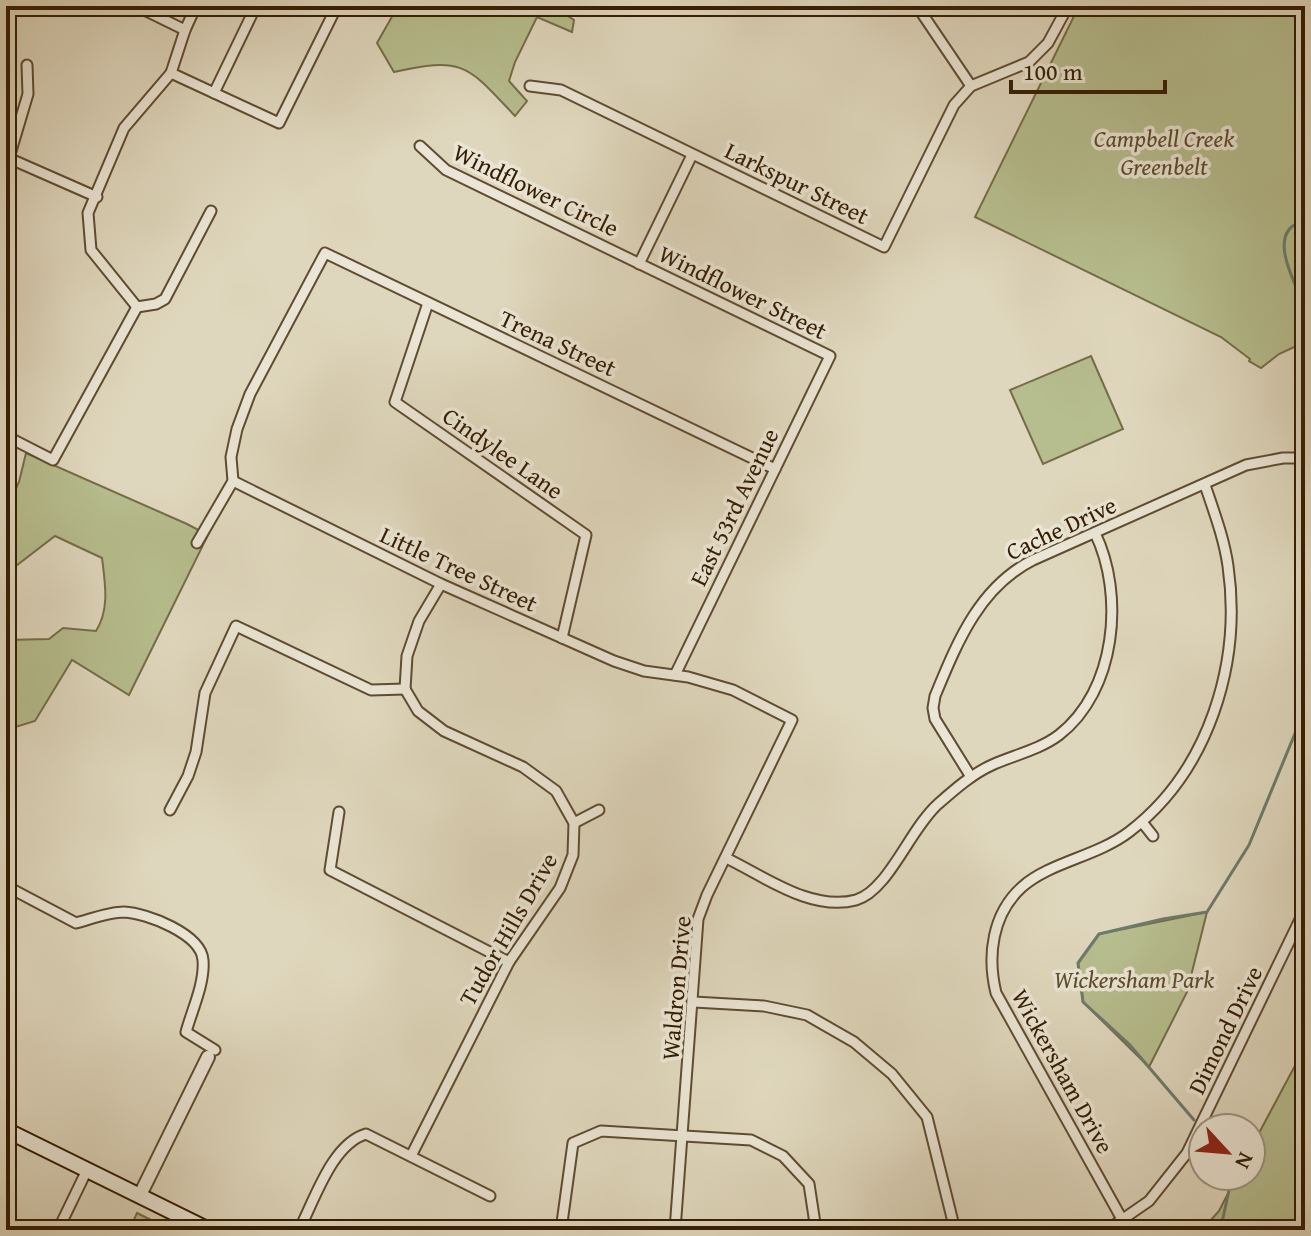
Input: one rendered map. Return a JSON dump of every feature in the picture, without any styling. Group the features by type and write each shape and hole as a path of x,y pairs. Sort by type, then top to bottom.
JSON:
{"main road":[{"path":"6,1130 209,1230"}],"street":[{"path":"136,6 185,30"},
{"path":"137,307 91,250 88,213 124,128 171,73 196,6"},
{"path":"214,93 256,6"},
{"path":"171,73 279,123 337,6"},
{"path":"917,6 971,86 1029,62 1048,43 1068,6"},
{"path":"27,65 28,94 7,161 97,197"},
{"name":"Larkspur Street","path":"530,86 561,90 884,247 946,119 971,86"},
{"name":"Windflower Circle","path":"420,146 446,170 639,264"},
{"path":"639,264 692,155"},
{"path":"137,307 165,299 211,211"},
{"name":"Trena Street","path":"233,481 231,457 250,394 325,253 775,469"},
{"name":"Windflower Street","path":"639,264 830,356"},
{"name":"Cindylee Lane","path":"428,303 395,402 586,535 562,638"},
{"path":"6,436 53,460 137,307"},
{"name":"East 53rd Avenue","path":"675,675 830,356"},
{"name":"Cache Drive","path":"971,777 940,731 933,708 940,682 972,617 1004,577 1033,560 1246,465 1266,460 1302,458"},
{"path":"197,543 233,481"},
{"name":"Little Tree Street","path":"233,481 441,584 614,661 653,673 675,675 733,690 792,720"},
{"name":"Wickersham Drive","path":"1123,1221 1001,1002 990,961 1002,915 1021,888 1048,871 1104,848 1142,822 1190,766 1216,705 1227,660 1231,611 1228,565 1205,485"},
{"path":"726,858 816,900 846,902 865,896 885,878 924,818 971,777 991,765 1046,744 1069,725 1087,703 1107,653 1110,585 1105,557 1095,533"},
{"path":"441,584 419,621 407,656 405,689 418,711 444,731 523,767 556,791 574,823 599,810"},
{"path":"170,810 188,776 196,752 205,693 236,626 371,690 405,689"},
{"name":"Waldron Drive","path":"675,1230 698,919 792,720"},
{"path":"339,812 330,870 509,962"},
{"path":"1142,822 1153,836"},
{"name":"Tudor Hills Drive","path":"411,1156 509,962 560,888 573,855 574,823"},
{"path":"6,886 76,923 120,912 141,914 192,938 204,958 199,989 186,1032 212,1053 140,1195"},
{"path":"865,896 871,907"},
{"name":"Dimond Drive","path":"1107,1230 1149,1201 1187,1153 1305,909"},
{"path":"694,1002 764,1006 807,1015 854,1042 892,1074 927,1117 955,1230"},
{"path":"561,1230 573,1143 601,1131 751,1140 783,1156 809,1184 816,1230"},
{"path":"299,1230 338,1154 352,1138 366,1134 490,1196"},
{"path":"58,1230 87,1170"}],"green space":[{"path":"398,6 552,6 574,20 572,32 537,17 509,81 527,101 515,116 475,76 463,69 436,65 394,72 377,43"},
{"name":"Campbell Creek Greenbelt","path":"1079,6 1305,6 1305,342 1279,354 1261,368 1221,337 975,217"},
{"path":"1091,356 1123,429 1043,464 1010,390"},
{"path":"26,453 208,535 129,695 72,660 35,721 6,730 6,640 49,639 63,628 96,631 105,605 102,558 55,536 12,569 6,569 6,509 19,482"},
{"name":"Wickersham Park","path":"1207,912 1187,992 1149,1067 1083,1002 1078,963 1099,934"},
{"path":"1305,1047 1305,1230 1202,1230 1219,1211 1229,1192 1267,1192 1267,1118"},
{"path":"137,1213 171,1230 129,1230"}],"waterway":[{"path":"1305,221 1293,226 1286,235 1284,246 1290,272 1305,307"},
{"path":"1187,1112 1129,1044 1083,1002 1078,963 1099,934 1207,912 1249,845 1296,731 1300,603 1305,553"},
{"path":"1217,1230 1229,1192"}]}
